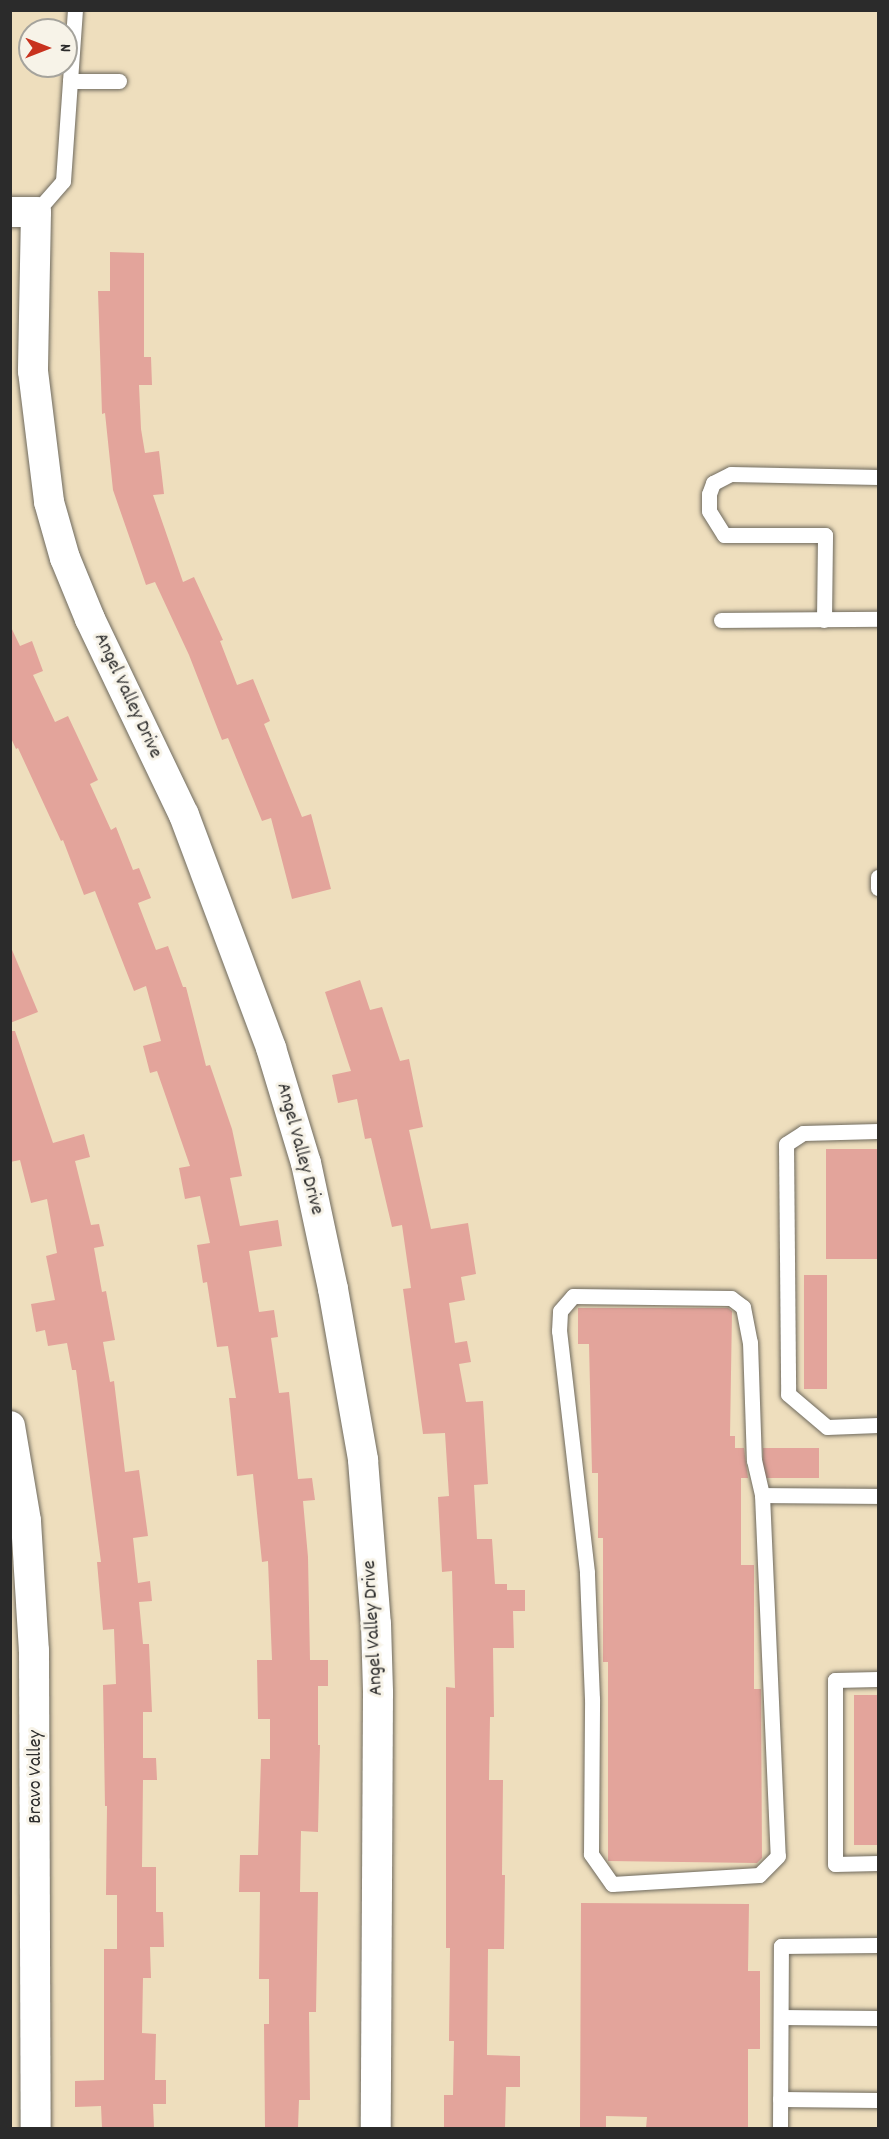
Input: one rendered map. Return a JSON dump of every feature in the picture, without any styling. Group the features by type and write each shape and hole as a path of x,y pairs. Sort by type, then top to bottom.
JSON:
{"street":[{"name":"Angel Valley Drive","path":"23,212 33,371 49,502 65,558 90,619 184,815 271,1048 306,1163 333,1288 363,1460 376,1624 378,1717 376,2128"},
{"name":"Bravo Valley","path":"10,1426 26,1521 34,1651 36,2128"}],"lane":[{"path":"23,212 63,181 75,10"},
{"path":"70,81 119,81"},
{"path":"824,620 825,535 724,535 709,511 709,494 713,483 731,474 879,477"},
{"path":"721,620 879,619"},
{"path":"878,888 879,878"},
{"path":"879,1131 803,1133 786,1144 788,1394 827,1426 879,1425"},
{"path":"573,1296 731,1298 743,1307 750,1342 754,1460 762,1495 778,1856 759,1875 612,1884 591,1854 592,1699 587,1572 559,1330 561,1311 573,1296"},
{"path":"762,1495 879,1496"},
{"path":"879,1679 835,1680 834,1864 879,1863"},
{"path":"780,2128 781,1947 879,1945"},
{"path":"781,2017 879,2018"},
{"path":"780,2099 879,2100"}],"building":[{"path":"110,252 144,253 144,357 151,357 152,385 139,385 141,429 145,453 159,451 164,494 153,495 183,582 194,577 223,640 220,641 237,685 253,679 270,721 264,724 302,817 311,814 331,889 292,899 271,818 262,821 228,738 222,740 189,655 155,582 146,585 113,490 105,413 102,414 98,291 110,291"},
{"path":"10,625 20,646 32,641 43,671 33,675 55,722 68,716 98,780 90,784 111,830 116,827 133,870 139,868 151,898 138,903 156,950 168,946 183,987 186,987 206,1066 210,1065 232,1129 242,1176 230,1178 240,1226 278,1220 282,1246 249,1251 259,1312 274,1310 278,1337 271,1338 279,1393 289,1392 298,1479 312,1478 315,1500 303,1501 308,1557 310,1660 328,1660 328,1686 318,1686 318,1745 320,1745 318,1832 301,1831 300,1892 318,1892 316,2012 309,2012 310,2100 299,2100 298,2128 265,2128 264,2024 269,2024 269,1979 259,1979 260,1892 239,1892 240,1855 258,1855 261,1759 270,1759 270,1719 258,1719 257,1660 272,1660 268,1561 262,1562 253,1474 237,1476 229,1398 236,1398 228,1346 217,1347 207,1282 203,1283 197,1245 210,1243 200,1196 185,1199 179,1168 190,1166 157,1071 150,1073 143,1046 161,1041 146,986 134,991 95,891 84,895 63,840 61,841 18,748 16,749 10,736"},
{"path":"10,945 38,1012 10,1023"},
{"path":"360,980 370,1010 382,1007 400,1061 409,1059 423,1127 409,1130 431,1229 468,1223 476,1274 461,1277 465,1300 449,1303 455,1343 467,1341 471,1362 459,1364 466,1402 483,1401 488,1484 474,1485 477,1539 492,1539 495,1584 507,1584 507,1590 525,1590 525,1611 513,1611 514,1648 493,1648 494,1717 490,1717 489,1780 503,1780 502,1875 505,1875 504,1949 488,1949 487,2055 520,2056 520,2087 506,2087 505,2128 444,2128 444,2095 453,2095 454,2041 449,2041 450,1948 446,1948 446,1687 455,1688 452,1571 442,1572 438,1497 449,1496 445,1433 423,1434 403,1289 411,1288 402,1225 392,1227 371,1138 365,1139 357,1099 338,1103 332,1075 351,1071 325,992"},
{"path":"10,1031 15,1031 53,1143 84,1134 90,1157 75,1161 91,1225 99,1224 104,1246 94,1248 102,1292 106,1291 115,1340 103,1342 110,1382 114,1381 125,1472 139,1470 148,1536 133,1538 138,1583 150,1581 152,1601 139,1602 143,1644 149,1644 152,1712 143,1712 143,1758 156,1758 157,1780 143,1780 142,1867 156,1867 156,1912 163,1912 164,1947 150,1947 151,1978 143,1978 142,2033 156,2034 155,2080 166,2080 166,2104 153,2104 154,2128 102,2128 101,2106 75,2107 75,2081 104,2080 104,1949 117,1949 117,1895 106,1895 107,1806 105,1806 103,1685 116,1684 114,1629 103,1630 97,1562 101,1562 76,1370 72,1370 67,1343 48,1346 45,1330 36,1332 31,1304 55,1300 46,1256 57,1253 47,1199 31,1203 20,1160 10,1162"},
{"path":"826,1149 878,1149 878,1259 826,1259"},
{"path":"804,1275 827,1275 827,1389 804,1389"},
{"path":"578,1308 728,1308 732,1311 730,1436 735,1436 735,1448 744,1448 748,1478 741,1478 741,1565 754,1565 754,1689 761,1689 762,1858 757,1863 608,1861 608,1662 603,1662 603,1538 598,1538 598,1473 592,1473 589,1344 578,1344"},
{"path":"763,1448 819,1448 819,1478 763,1478"},
{"path":"854,1695 878,1695 878,1845 854,1845"},
{"path":"581,1903 749,1904 748,1971 760,1971 760,2049 748,2049 748,2128 646,2128 647,2117 606,2116 606,2128 580,2128"}]}
